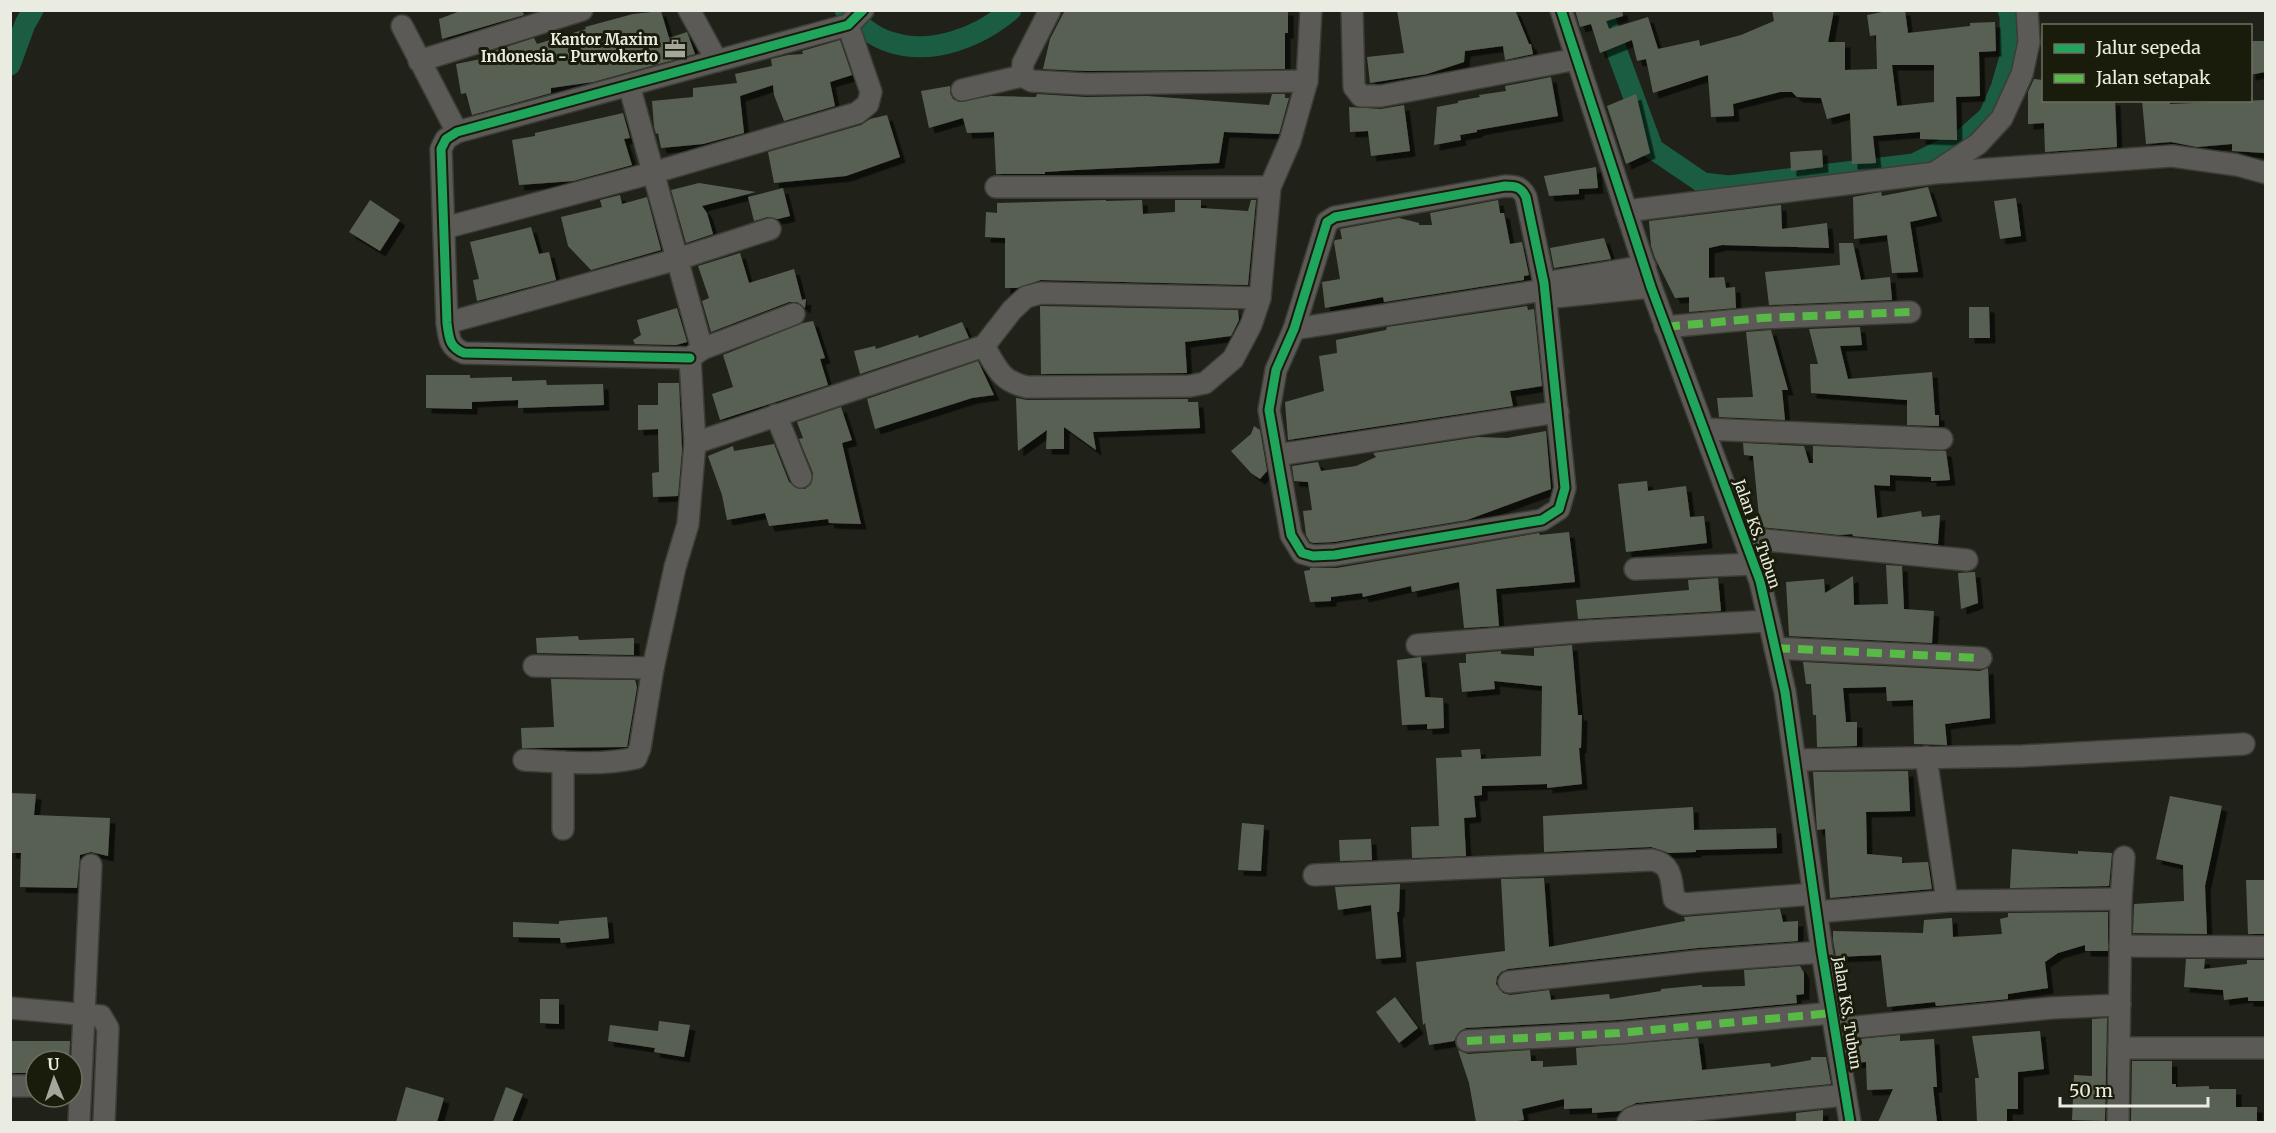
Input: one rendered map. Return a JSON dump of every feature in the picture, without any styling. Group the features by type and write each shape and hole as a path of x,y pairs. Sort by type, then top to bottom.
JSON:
{"street":[{"path":"419,61 582,10"},
{"path":"689,10 717,62"},
{"path":"1022,76 1023,63 1050,10"},
{"path":"984,346 999,372 1011,384 1027,387 1190,386 1205,383 1233,359 1251,325 1260,298 1270,187 1290,141 1307,81 1311,10"},
{"path":"1352,10 1353,78 1354,87 1361,96 1381,96 1577,59"},
{"name":"Jalan KS. Tubun","path":"1561,10 1665,327 1755,564 1785,693 1822,952 1850,1122"},
{"path":"1935,172 1978,144 2002,118 2022,74 2029,42 2027,10"},
{"path":"444,228 652,173 857,113 868,104 871,92 854,19 717,62 457,132 446,139 441,149 447,323 450,344 464,353 696,354 794,314"},
{"path":"402,26 457,132"},
{"path":"962,90 1022,76 1032,81 1086,84 1307,81"},
{"path":"524,760 563,762 636,758 640,748 653,668 675,567 688,524 695,443 696,354 678,259 628,85"},
{"path":"1626,211 1935,172 2172,156 2237,165 2265,173"},
{"path":"1506,186 1517,186 1523,190 1526,197 1545,290 1566,488 1559,509 1542,520 1335,555 1313,556 1302,553 1291,535 1269,410 1276,370 1294,329 1327,222 1335,217 1506,186"},
{"path":"996,187 1270,187"},
{"path":"447,323 678,259 770,229"},
{"path":"1294,329 1545,290 1645,266"},
{"path":"1545,290 1652,287"},
{"path":"695,443 984,346 1012,310 1026,297 1041,293 1260,298"},
{"path":"1665,327 1761,318 1910,312"},
{"path":"1277,455 1558,412"},
{"path":"776,415 801,477"},
{"path":"1704,429 1942,439"},
{"path":"1745,538 1966,560"},
{"path":"1635,569 1755,564"},
{"path":"1417,645 1590,631 1769,621"},
{"path":"1775,648 1981,658"},
{"path":"534,666 653,668"},
{"path":"1795,760 2022,756 2244,744"},
{"path":"1926,757 1947,901"},
{"path":"562,829 563,762"},
{"path":"2118,1122 2121,899 2124,857"},
{"path":"1314,875 1652,860 1667,866 1670,871 1674,899 1684,904 2121,899"},
{"path":"80,1049 91,864"},
{"path":"2121,946 2265,947"},
{"path":"1509,982 1699,961 1822,952"},
{"path":"1467,1041 2120,1005"},
{"path":"10,1008 101,1016 108,1028 104,1122"},
{"path":"2120,1048 2265,1048"},
{"path":"1628,1122 1636,1116 1845,1095"}],"building":[{"path":"463,10 522,10 524,15 442,39 439,19"},
{"path":"1065,10 1288,10 1288,33 1285,33 1285,69 1086,71 1043,69 1050,39"},
{"path":"1397,10 1515,10 1529,44 1531,44 1533,54 1505,60 1503,46 1465,51 1464,62 1427,74 1370,83 1367,57 1404,53"},
{"path":"1575,10 1622,10 1623,16 1606,21 1609,29 1648,17 1658,49 1699,40 1700,46 1741,35 1774,21 1772,10 1834,10 1828,42 1845,42 1845,70 1877,69 1876,35 1870,36 1867,15 1905,10 1908,33 1970,26 1970,23 1995,22 1996,51 1979,52 1980,96 1956,97 1957,140 1920,139 1920,132 1873,136 1876,163 1852,164 1850,113 1827,119 1821,98 1797,97 1792,92 1780,92 1733,104 1734,116 1711,117 1708,75 1653,93 1646,59 1637,61 1632,40 1600,53 1591,24 1580,27","holes":["1892,65 1934,65 1934,102 1897,106"]},
{"path":"661,11 669,38 687,32 695,54 593,82 551,88 551,93 472,115 466,93 461,94 456,64 491,57 490,52 534,38 537,44 586,29 585,27 633,14"},
{"path":"840,40 852,75 830,82 835,106 784,121 774,95 773,85 740,96 744,133 703,144 661,148 658,133 656,134 654,127 652,101 693,97 693,88 737,83 735,74 772,66 771,59 803,54 802,51"},
{"path":"2252,41 2265,41 2265,72 2252,75"},
{"path":"1551,77 1558,116 1477,130 1477,132 1460,135 1461,140 1434,145 1437,107 1480,97 1479,95 1506,91 1505,86"},
{"path":"2034,79 2042,80 2042,102 2115,102 2117,147 2045,152 2044,123 2028,124 2028,92"},
{"path":"950,86 953,99 959,102 991,96 1036,97 1037,94 1086,97 1147,96 1269,105 1272,94 1285,94 1285,98 1289,98 1279,134 1224,132 1219,163 1076,170 1045,172 1045,174 996,174 994,132 967,133 963,118 929,128 921,91"},
{"path":"1636,94 1650,153 1626,164 1607,106"},
{"path":"2265,100 2265,153 2232,151 2232,144 2197,147 2171,142 2146,144 2142,102 2170,102 2170,104"},
{"path":"1404,105 1410,151 1371,156 1368,131 1350,132 1349,107 1381,109"},
{"path":"623,113 630,138 624,139 632,165 573,181 519,185 512,140"},
{"path":"887,115 900,157 846,176 774,183 768,152 861,125 870,119"},
{"path":"1822,150 1823,167 1791,171 1790,152"},
{"path":"1596,167 1598,188 1579,189 1579,194 1549,196 1544,176"},
{"path":"699,183 756,192 702,206 707,213 713,234 686,243 671,190"},
{"path":"1928,187 1937,216 1910,222 1918,272 1892,273 1887,235 1854,239 1853,197 1881,192 1882,196"},
{"path":"783,188 790,216 778,219 767,217 754,221 748,197"},
{"path":"620,195 622,204 647,197 661,250 591,270 568,246 561,217 602,207 600,200"},
{"path":"2016,198 2021,236 2000,239 1994,201"},
{"path":"370,200 400,220 380,251 349,232"},
{"path":"1142,200 1143,214 1175,212 1175,200 1201,200 1201,208 1248,211 1251,200 1256,200 1248,285 1041,280 1017,288 1005,288 1005,238 985,237 986,212 997,213 997,203"},
{"path":"1498,200 1500,213 1504,213 1510,244 1522,242 1529,275 1524,276 1524,280 1384,302 1383,297 1325,308 1322,282 1340,279 1334,242 1342,239 1340,229 1399,218 1419,223 1419,225 1432,225 1430,213"},
{"path":"1781,205 1782,229 1827,223 1829,248 1722,245 1709,248 1709,278 1724,277 1726,288 1735,287 1736,308 1689,312 1689,297 1675,298 1655,258 1651,246 1649,221"},
{"path":"531,227 539,254 549,252 556,280 477,301 473,280 479,279 470,242"},
{"path":"1604,238 1611,259 1554,268 1550,248"},
{"path":"1839,243 1853,243 1861,280 1890,277 1892,300 1769,305 1765,272 1840,265"},
{"path":"740,253 749,283 794,269 802,300 806,299 805,308 797,302 789,302 711,332 702,301 709,298 698,266"},
{"path":"1040,306 1238,310 1239,320 1231,336 1185,342 1187,373 1041,374"},
{"path":"1527,306 1528,310 1534,309 1542,386 1510,391 1513,406 1288,440 1285,402 1324,391 1319,356 1337,353 1336,340 1386,330 1387,327"},
{"path":"1969,307 1989,307 1990,338 1969,338"},
{"path":"677,308 687,342 676,345 635,344 633,340 641,335 637,320"},
{"path":"813,321 825,358 820,359 828,385 720,420 712,394 733,387 723,355"},
{"path":"962,322 969,338 860,374 854,351 875,346 876,349 918,335 919,338"},
{"path":"1860,327 1862,345 1840,346 1848,379 1932,372 1935,415 1939,415 1939,426 1907,425 1907,400 1811,393 1810,364 1818,364 1809,329"},
{"path":"1771,330 1788,390 1782,390 1785,420 1719,417 1717,398 1753,397 1746,332"},
{"path":"978,361 994,395 972,398 875,429 867,399"},
{"path":"426,375 470,375 470,378 512,377 512,381 546,380 547,385 603,384 604,405 518,408 518,400 472,402 472,409 426,408"},
{"path":"658,383 679,383 682,450 678,496 653,497 652,473 659,472 658,429 638,430 638,405 658,405"},
{"path":"1016,398 1027,400 1188,399 1188,402 1198,402 1200,428 1093,432 1096,450 1064,427 1064,449 1046,449 1047,430 1018,451"},
{"path":"841,407 852,440 842,443 861,524 829,523 828,519 769,526 765,513 727,520 722,495 708,456 733,446 734,451 774,444 789,482 799,489 805,489 811,484 813,473 799,439 803,438 797,422"},
{"path":"1254,426 1260,430 1267,471 1260,479 1251,473 1231,451 1251,434"},
{"path":"1546,431 1551,489 1467,520 1334,542 1310,542 1306,535 1303,511 1312,510 1308,482 1294,481 1292,466 1318,462 1321,471 1356,466 1376,457 1373,453 1478,437 1507,438"},
{"path":"1743,443 1804,446 1809,463 1813,463 1813,446 1946,451 1950,480 1931,481 1931,477 1890,475 1890,486 1874,485 1877,518 1921,511 1922,517 1940,515 1938,544 1760,527 1753,456 1744,455"},
{"path":"1647,481 1648,491 1686,486 1690,517 1704,516 1707,543 1626,552 1618,484"},
{"path":"1569,532 1575,582 1496,589 1499,626 1464,628 1459,582 1412,592 1411,586 1363,597 1362,593 1331,597 1331,601 1310,602 1304,571 1310,568 1337,568 1539,533 1540,535"},
{"path":"1886,565 1902,566 1904,609 1934,611 1932,643 1789,636 1786,582 1824,579 1825,593 1853,576 1854,605 1888,604"},
{"path":"1975,572 1978,603 1961,609 1958,573"},
{"path":"1718,578 1721,611 1578,619 1576,600 1689,590 1688,580"},
{"path":"578,636 579,640 634,638 634,655 537,653 536,638"},
{"path":"1572,645 1578,715 1582,715 1581,748 1579,748 1582,784 1547,788 1547,784 1482,786 1482,795 1474,796 1476,817 1464,818 1466,856 1412,858 1411,827 1439,826 1436,758 1462,757 1461,750 1480,749 1481,759 1541,756 1542,686 1494,681 1495,689 1462,692 1459,663 1466,663 1466,654 1501,651 1501,654 1534,656 1534,648"},
{"path":"1421,657 1425,697 1443,698 1444,728 1427,729 1427,724 1402,725 1397,660"},
{"path":"1803,662 1980,671 1988,668 1990,718 1945,724 1947,745 1914,744 1913,700 1887,701 1886,687 1843,688 1846,722 1857,722 1857,746 1817,747 1816,715 1813,715 1811,684 1806,684"},
{"path":"551,679 635,680 637,687 627,747 522,748 521,728 554,727"},
{"path":"1908,771 1910,811 1866,812 1867,854 1902,857 1902,863 1928,862 1932,889 1830,898 1825,829 1817,830 1813,772"},
{"path":"10,793 36,794 34,815 110,818 108,856 91,852 80,855 77,888 20,887 21,853 10,853"},
{"path":"2170,796 2222,806 2205,886 2207,934 2133,933 2134,904 2184,901 2183,865 2156,859"},
{"path":"1693,807 1694,830 1776,828 1777,848 1669,853 1651,847 1544,852 1543,816"},
{"path":"1242,823 1264,825 1261,871 1238,870"},
{"path":"1371,839 1372,860 1340,861 1339,840"},
{"path":"2012,849 2078,854 2078,851 2112,853 2109,886 2010,888"},
{"path":"1544,878 1549,947 1685,921 1684,917 1780,909 1783,922 1798,921 1798,941 1698,948 1508,969 1497,977 1496,984 1503,993 1510,995 1549,990 1551,1000 1609,994 1610,999 1661,991 1661,989 1702,985 1702,987 1745,986 1744,970 1800,966 1804,973 1804,994 1796,995 1797,1003 1618,1020 1466,1028 1460,1031 1454,1041 1429,1045 1425,1023 1423,1025 1416,962 1505,951 1501,879"},
{"path":"2246,880 2265,880 2265,934 2248,934"},
{"path":"1400,884 1399,912 1397,912 1401,957 1376,959 1371,905 1338,910 1335,887"},
{"path":"2108,912 2108,951 2085,951 2085,945 2058,953 2045,962 2048,988 2008,994 2008,999 1936,1006 1935,1002 1887,1007 1881,955 1836,957 1833,940 1833,931 1923,933 1924,920 1952,918 1953,937 2002,934 2000,919 2008,917 2008,913"},
{"path":"607,917 609,938 561,943 560,938 513,937 513,922 559,924 559,921"},
{"path":"2186,959 2205,959 2204,969 2247,964 2247,960 2265,960 2265,1001 2248,1001 2248,997 2224,1000 2223,990 2184,987"},
{"path":"1395,997 1418,1028 1399,1043 1376,1012"},
{"path":"540,999 559,999 559,1024 540,1023"},
{"path":"2107,1018 2105,1121 2072,1120 2074,1075 2092,1076 2092,1019"},
{"path":"659,1021 690,1025 684,1057 654,1052 655,1048 608,1041 610,1025 658,1031"},
{"path":"2040,1031 2044,1069 2018,1072 2018,1109 2007,1109 2007,1121 1977,1122 1975,1078 1979,1078 1972,1036"},
{"path":"1900,1035 1900,1041 1934,1039 1937,1087 1933,1087 1937,1122 1878,1122 1893,1089 1867,1090 1866,1062 1853,1063 1849,1040"},
{"path":"1698,1038 1702,1070 1770,1063 1771,1067 1811,1060 1811,1057 1826,1057 1831,1084 1636,1103 1620,1111 1592,1113 1592,1108 1564,1109 1564,1099 1522,1109 1524,1120 1476,1122 1469,1083 1458,1050 1468,1054 1530,1050 1531,1061 1543,1061 1543,1067 1577,1065 1576,1048"},
{"path":"10,1041 70,1041 70,1049 24,1049 24,1073 10,1073"},
{"path":"2132,1061 2172,1061 2172,1084 2176,1084 2176,1087 2209,1086 2209,1089 2236,1089 2236,1107 2257,1107 2257,1122 2131,1122"},
{"path":"406,1087 444,1098 437,1122 396,1122"},
{"path":"506,1087 523,1094 512,1122 493,1122"},
{"path":"1823,1110 1823,1122 1796,1122 1796,1113"}],"waterway":[{"path":"10,65 25,24 33,10"},
{"path":"845,10 877,37 906,46 922,47 970,36 1011,10"},
{"path":"1606,22 1653,149 1703,183 1729,186 1914,164 1962,140 1989,116 2001,88 2010,57 2008,10"}],"marked path":[{"path":"1665,327 1761,318 1910,312"},
{"path":"1775,648 1981,658"},
{"path":"1467,1041 1619,1033 1832,1013"}],"cycle path":[{"path":"690,358 464,353 455,348 449,338 447,323 441,149 446,139 457,132 848,25 863,10"},
{"path":"1561,10 1651,287 1760,581 1785,692 1822,952 1850,1122"},
{"path":"1505,186 1518,188 1526,197 1544,283 1565,488 1559,509 1542,520 1335,555 1313,556 1302,553 1291,535 1269,410 1276,370 1294,329 1327,222 1335,217 1505,186"}],"place":[{"name":"Kantor Maxim Indonesia - Purwokerto","path":"675,49"}]}
